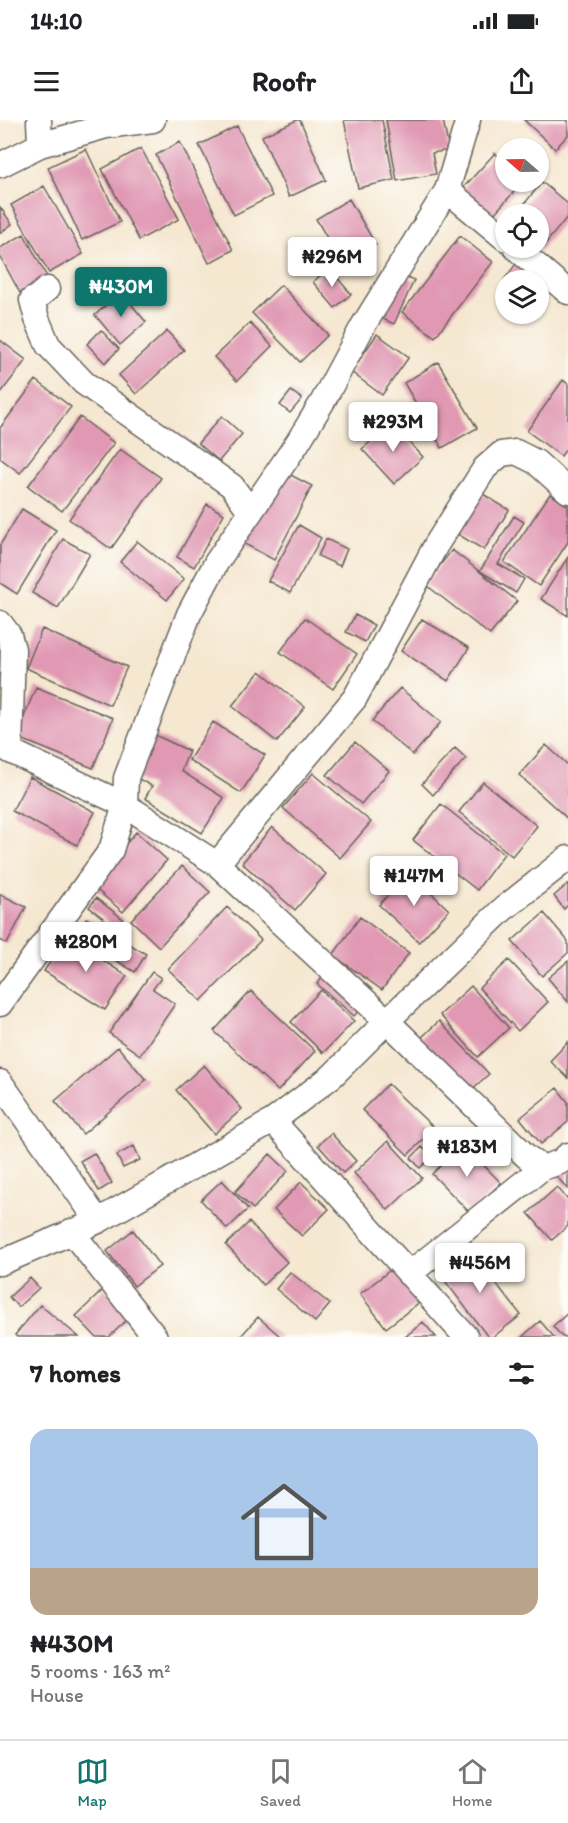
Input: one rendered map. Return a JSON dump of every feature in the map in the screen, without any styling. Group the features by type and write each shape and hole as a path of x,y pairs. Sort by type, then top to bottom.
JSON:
{"street":[{"path":"39,120 40,145"},
{"path":"0,165 40,145 105,126 153,120"},
{"path":"0,1004 111,850 125,806 126,778 189,614 216,563 323,401 363,326 447,190 468,120"},
{"path":"447,190 495,230"},
{"path":"528,258 568,292"},
{"path":"47,289 32,300 48,345 84,383 232,486 250,511"},
{"path":"217,864 356,698 436,545 485,468 501,454 516,452 536,462 568,490"},
{"path":"0,623 9,635 13,649 5,747 125,806 217,864 387,1021 526,1156 542,1168"},
{"path":"0,1263 98,1221 273,1121 332,1076 502,910 568,858"},
{"path":"0,1082 98,1221"},
{"path":"273,1121 466,1337"},
{"path":"410,1274 542,1168 560,1162 568,1155"},
{"path":"71,1231 155,1337"}],"building":[{"path":"300,120 326,180 289,197 262,136"},
{"path":"344,120 382,120 394,180 358,188"},
{"path":"386,120 443,120 449,150 432,153 436,174 397,181"},
{"path":"524,120 568,120 568,135 555,149 549,143 549,138 543,138"},
{"path":"237,126 272,196 234,215 199,145"},
{"path":"180,142 233,250 209,263 156,155"},
{"path":"141,148 179,219 139,240 102,169"},
{"path":"86,149 120,222 82,240 48,167"},
{"path":"495,153 495,192 514,192 503,204 495,204 493,215 463,188"},
{"path":"44,186 83,254 49,273 11,205"},
{"path":"549,188 568,204 568,216 549,239 549,204 524,204 534,192 549,192"},
{"path":"349,199 376,245 343,265 316,219"},
{"path":"0,207 12,224 0,233"},
{"path":"24,234 47,277 20,293 0,256 0,248"},
{"path":"460,236 493,262 435,337 402,312"},
{"path":"518,261 530,270 511,270"},
{"path":"329,268 351,294 335,308 313,282"},
{"path":"403,275 414,280 394,324 383,319"},
{"path":"281,285 328,335 300,362 252,313"},
{"path":"121,292 146,322 120,345 95,315"},
{"path":"250,323 272,346 237,381 214,357"},
{"path":"101,330 119,349 105,363 87,344"},
{"path":"167,331 184,350 136,394 119,375"},
{"path":"377,334 409,357 382,395 351,372"},
{"path":"0,340 26,360 0,394"},
{"path":"438,362 477,428 442,448 404,383"},
{"path":"36,380 71,407 20,473 0,458 0,428"},
{"path":"563,380 568,384 568,446 561,456 527,431"},
{"path":"291,391 302,399 290,413 280,405"},
{"path":"222,416 242,434 219,461 198,443"},
{"path":"80,417 114,443 62,511 28,486"},
{"path":"392,423 423,457 394,484 362,449"},
{"path":"120,449 161,478 111,549 69,519"},
{"path":"281,470 312,486 274,560 243,543"},
{"path":"478,491 509,510 484,550 454,532"},
{"path":"550,494 568,506 568,542 539,586 504,562"},
{"path":"207,504 224,514 194,567 177,557"},
{"path":"22,509 56,530 17,594 0,583 0,545"},
{"path":"514,516 524,522 498,564 524,579 516,593 480,571"},
{"path":"299,525 321,538 290,593 268,581"},
{"path":"63,539 90,554 58,608 32,593"},
{"path":"326,539 347,549 340,566 318,556"},
{"path":"137,541 184,579 167,600 120,562"},
{"path":"452,550 517,601 490,635 425,584"},
{"path":"568,557 568,616 541,599"},
{"path":"355,615 374,625 365,642 346,632"},
{"path":"305,618 357,654 333,689 280,652"},
{"path":"422,619 469,648 448,681 401,651"},
{"path":"42,629 127,667 110,705 26,668"},
{"path":"260,671 305,707 277,742 232,706"},
{"path":"36,687 113,718 93,768 16,737"},
{"path":"400,688 441,722 413,755 372,721"},
{"path":"213,722 265,755 241,793 189,760"},
{"path":"153,734 189,751 181,771 224,798 202,833 145,798 152,786 133,776"},
{"path":"355,742 389,771 361,804 327,775"},
{"path":"546,745 568,765 568,819 519,775"},
{"path":"455,748 466,758 433,795 422,784"},
{"path":"313,773 371,822 340,858 283,808"},
{"path":"30,777 95,812 77,845 12,811"},
{"path":"483,782 537,826 512,856 459,812"},
{"path":"441,804 504,854 477,890 413,840"},
{"path":"272,827 326,874 295,910 242,863"},
{"path":"136,832 167,860 123,912 91,885"},
{"path":"182,866 210,892 159,947 131,920"},
{"path":"409,872 449,910 419,942 379,905"},
{"path":"568,884 568,905 564,909 554,896"},
{"path":"0,894 26,907 7,944 0,940"},
{"path":"96,898 123,919 116,928 89,907"},
{"path":"227,907 261,940 201,1001 168,969"},
{"path":"544,913 568,941 568,953 542,976 512,941"},
{"path":"360,917 409,953 382,990 333,955"},
{"path":"86,918 146,954 135,972 75,936"},
{"path":"67,937 127,976 105,1010 44,971"},
{"path":"509,960 548,1002 518,1031 479,988"},
{"path":"568,961 568,1002 548,978"},
{"path":"328,971 365,1004 354,1016 317,984"},
{"path":"152,972 161,978 153,989 175,1004 140,1055 109,1033"},
{"path":"471,986 509,1028 478,1057 440,1015"},
{"path":"321,990 354,1021 323,1053 291,1022"},
{"path":"251,991 315,1051 278,1091 214,1031"},
{"path":"439,1021 489,1074 470,1091 421,1038"},
{"path":"568,1042 568,1078 550,1061"},
{"path":"118,1047 146,1080 83,1134 55,1101"},
{"path":"204,1065 242,1109 214,1134 176,1090"},
{"path":"388,1084 434,1128 408,1155 362,1110"},
{"path":"557,1088 568,1102 568,1122 541,1144 520,1118"},
{"path":"331,1133 356,1161 343,1173 318,1145"},
{"path":"438,1135 445,1144 433,1153 426,1144"},
{"path":"388,1141 422,1178 388,1210 354,1173"},
{"path":"463,1144 501,1183 470,1213 432,1174"},
{"path":"134,1146 140,1160 123,1168 117,1155"},
{"path":"422,1147 432,1157 420,1168 411,1158"},
{"path":"94,1153 112,1183 99,1191 80,1161"},
{"path":"270,1154 288,1171 253,1209 235,1192"},
{"path":"568,1166 568,1189 557,1177"},
{"path":"222,1180 248,1209 227,1229 201,1200"},
{"path":"301,1182 329,1209 302,1236 274,1210"},
{"path":"557,1187 568,1200 568,1226 552,1240 528,1213"},
{"path":"249,1222 287,1262 263,1285 226,1245"},
{"path":"133,1230 160,1266 134,1286 107,1251"},
{"path":"469,1249 521,1315 493,1337 488,1337 439,1273"},
{"path":"394,1267 421,1301 386,1328 360,1294"},
{"path":"290,1272 330,1304 315,1322 276,1289"},
{"path":"30,1278 39,1288 18,1307 9,1297"},
{"path":"105,1288 131,1316 109,1337 96,1337 76,1316"},
{"path":"40,1305 79,1337 17,1337 15,1335"},
{"path":"568,1313 568,1337 562,1337 553,1326"},
{"path":"258,1317 281,1337 240,1337"},
{"path":"540,1321 554,1337 522,1337"},
{"path":"423,1322 436,1337 405,1337"}]}
